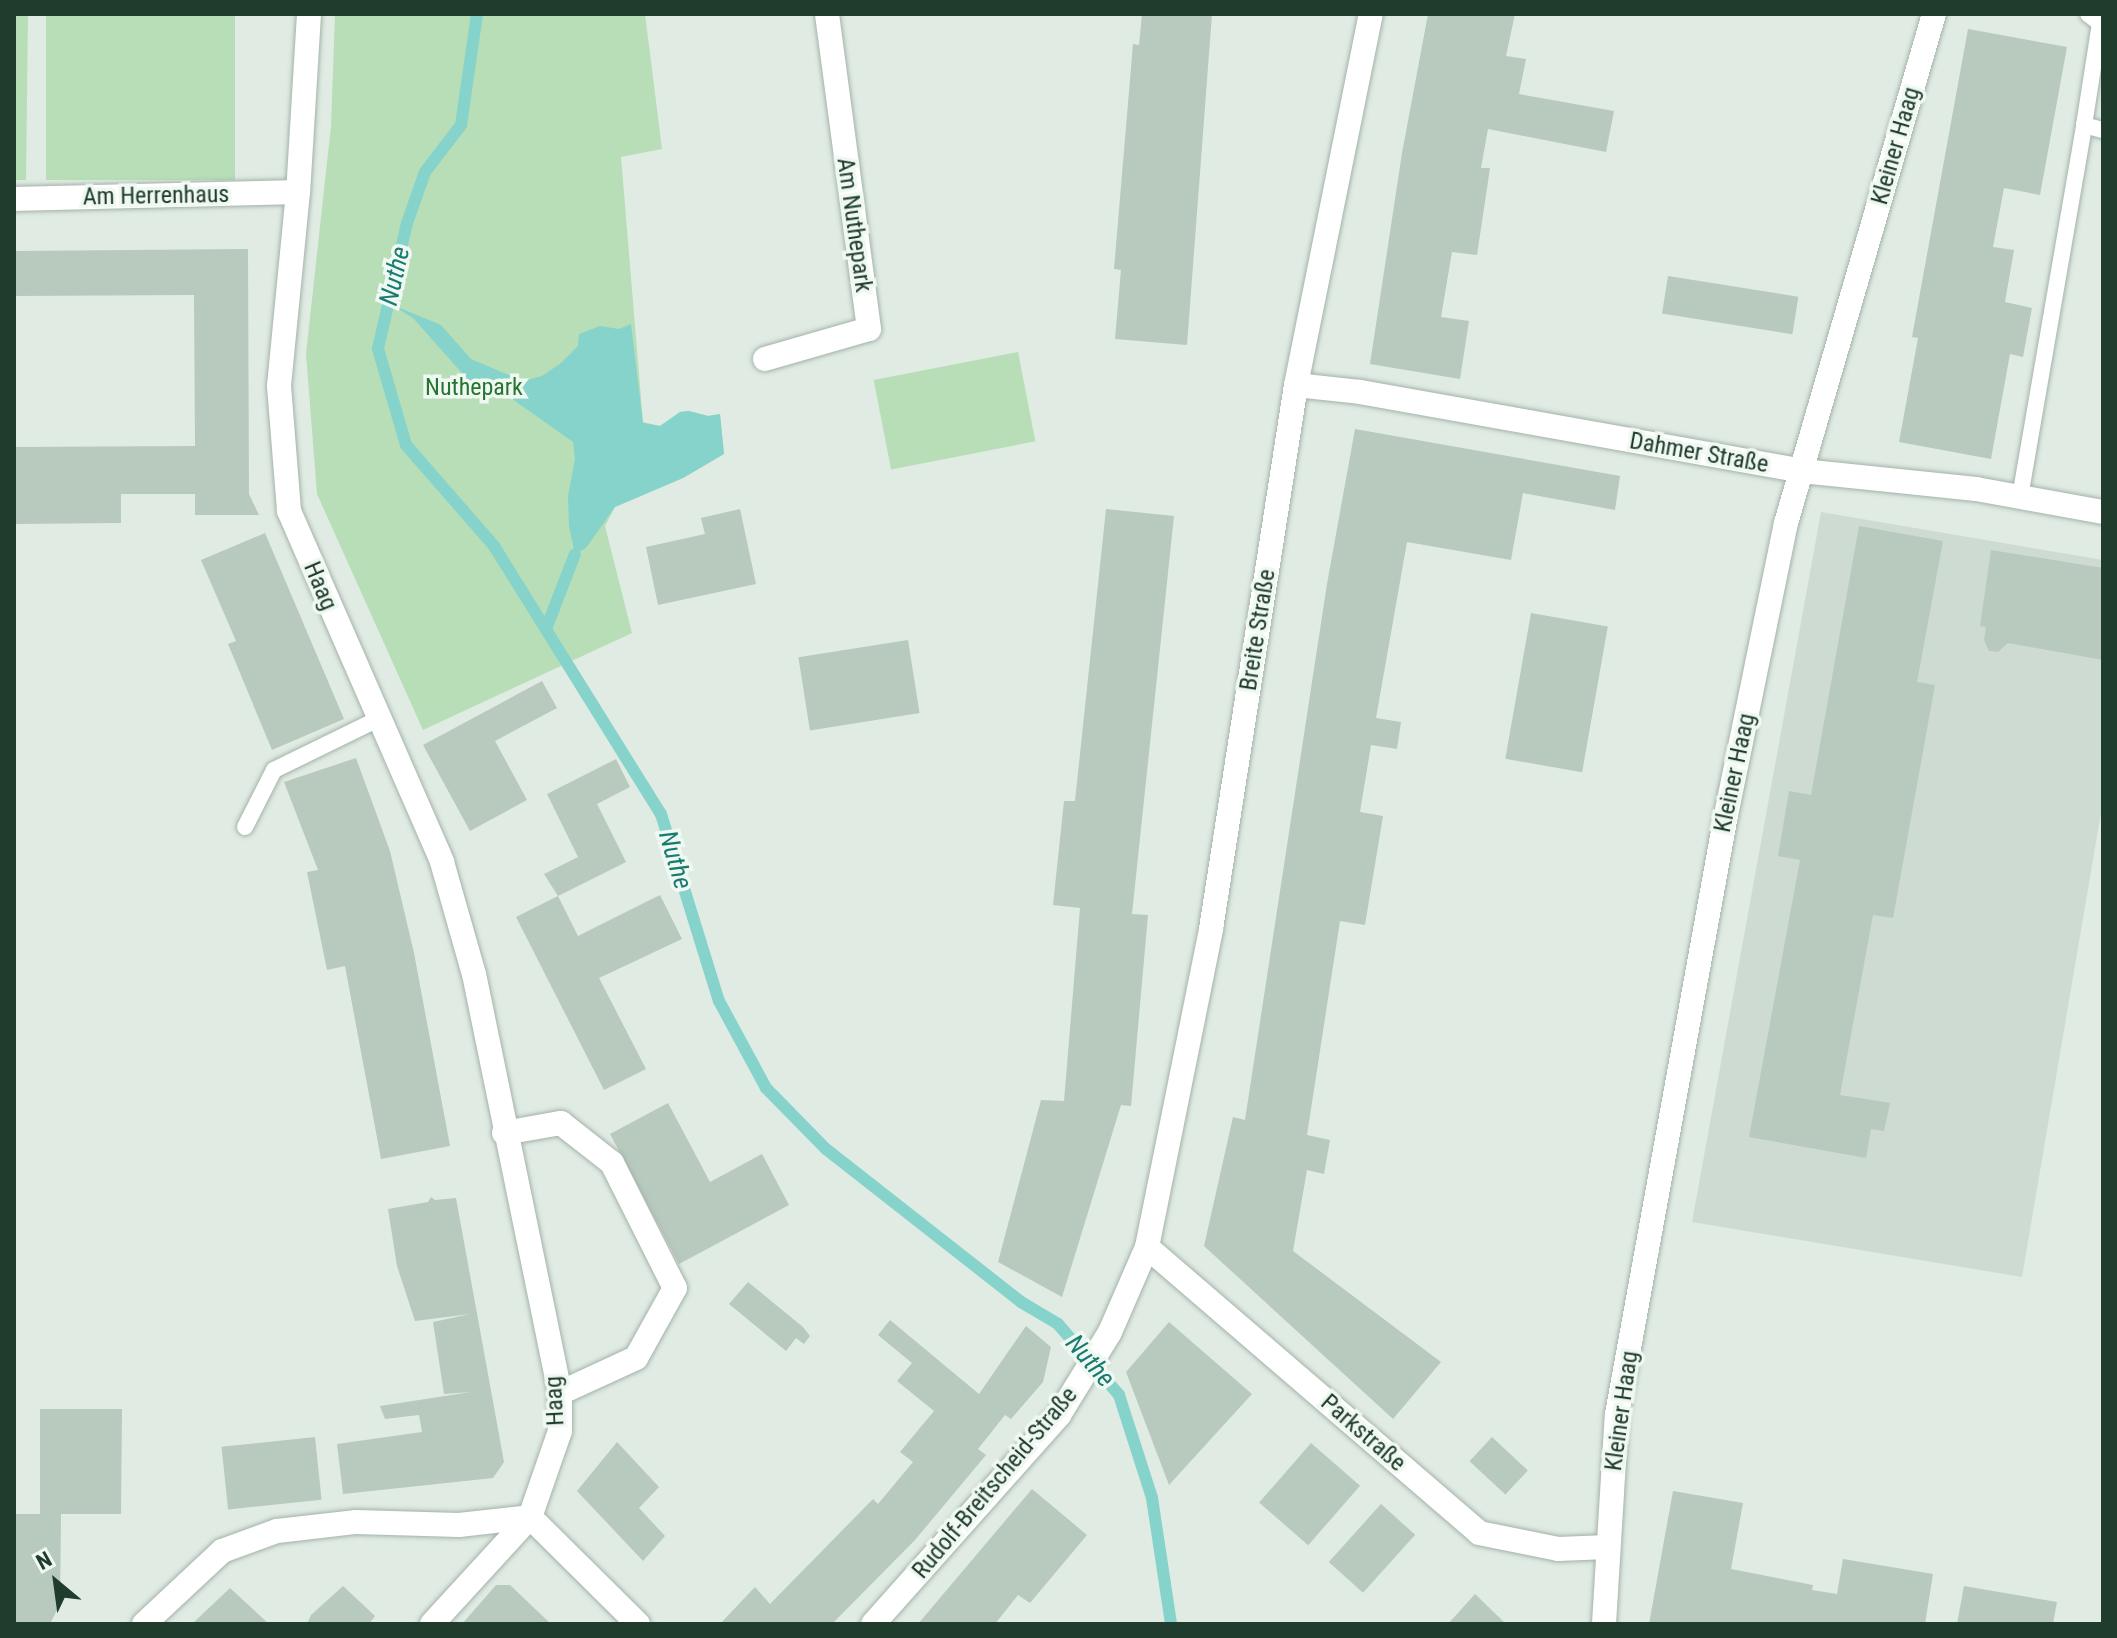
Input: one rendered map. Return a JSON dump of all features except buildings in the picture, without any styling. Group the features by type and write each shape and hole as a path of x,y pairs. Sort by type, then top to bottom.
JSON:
{"street":[{"name":"Haag","path":"309,14 298,192 279,386 289,511 442,862 474,974 504,1133 560,1393 560,1431 530,1517"},
{"name":"Am Nuthepark","path":"765,359 869,329 827,14"},
{"name":"Breite Straße","path":"1147,1247 1211,929 1296,385 1371,14"},
{"name":"Kleiner Haag","path":"1604,1624 1617,1414 1670,1140 1705,917 1786,523 1934,14"},
{"name":"Am Herrenhaus","path":"14,199 298,192"},
{"name":"Dahmer Straße","path":"1296,385 1360,392 1802,471 2020,497 2103,512"},
{"path":"504,1133 561,1123 612,1163 675,1288 636,1358 560,1393"},
{"name":"Rudolf-Breitscheid-Straße","path":"873,1624 1059,1415 1110,1332 1147,1247"},
{"name":"Parkstraße","path":"1147,1247 1479,1533 1558,1549 1608,1547"},
{"path":"144,1624 222,1551 277,1531 356,1522 459,1525 530,1517"},
{"path":"432,1624 530,1517"},
{"path":"530,1517 638,1624"}],"lane":[{"path":"2020,497 2100,23 2088,14"},
{"path":"2084,125 2103,130"},
{"path":"245,827 274,770 378,719"}],"shaded area":[{"path":"1821,512 2103,560 2103,801 2022,1277 1692,1222"}],"green space":[{"path":"14,14 28,14 26,180 14,180"},
{"path":"46,14 235,14 235,180 46,180"},
{"name":"Nuthepark","path":"335,14 645,14 662,149 621,157 643,422 660,426 680,412 689,411 708,416 720,414 724,454 683,478 615,507 605,526 632,633 423,730 317,494 306,354 331,126"},
{"path":"1018,352 1035,441 891,469 874,380"}],"water":[{"path":"390,304 441,325 471,359 523,381 542,376 561,363 578,346 579,334 600,326 619,329 631,324 643,423 660,426 680,412 708,416 720,414 724,454 683,478 615,507 586,548 575,554 569,526 568,496 575,459 573,442 508,396 469,381 413,318"}],"waterway":[{"name":"Nuthe","path":"477,14 461,125 425,172 407,223 378,349 406,445 494,546 661,814 719,1001 766,1088 826,1149 1021,1302 1058,1324 1119,1395 1152,1498 1171,1624"},
{"path":"546,629 575,554"}]}
